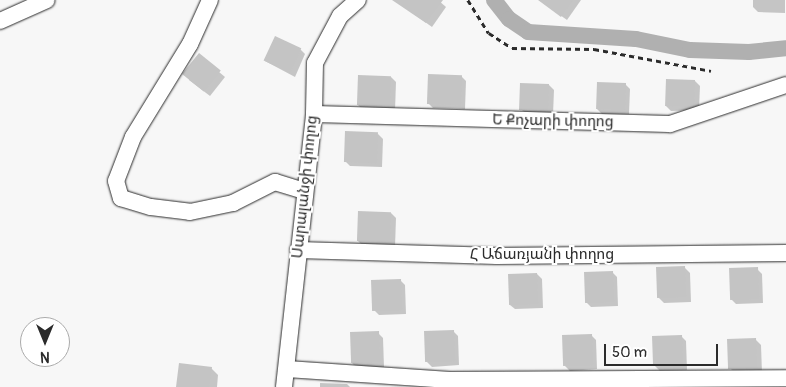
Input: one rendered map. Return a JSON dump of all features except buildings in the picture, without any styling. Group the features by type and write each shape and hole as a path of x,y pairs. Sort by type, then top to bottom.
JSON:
{"street":[{"path":"0,21 47,0"},
{"path":"210,0 190,44 133,137 116,181 121,198 151,207 190,212 233,203 276,182 305,191"},
{"name":"Սարալանջի փողոց","path":"284,387 314,114 315,63 340,16 358,0"},
{"name":"Ե Քոչարի փողոց","path":"314,114 670,124 786,85"},
{"name":"Հ Աճառյանի փողոց","path":"298,250 497,256 786,253"},
{"path":"287,370 450,380 786,378"}],"path":[{"path":"468,0 489,33 512,48 594,49 711,71"}],"waterway":[{"path":"494,0 509,19 528,32 636,39 690,50 749,52 786,48"}]}
